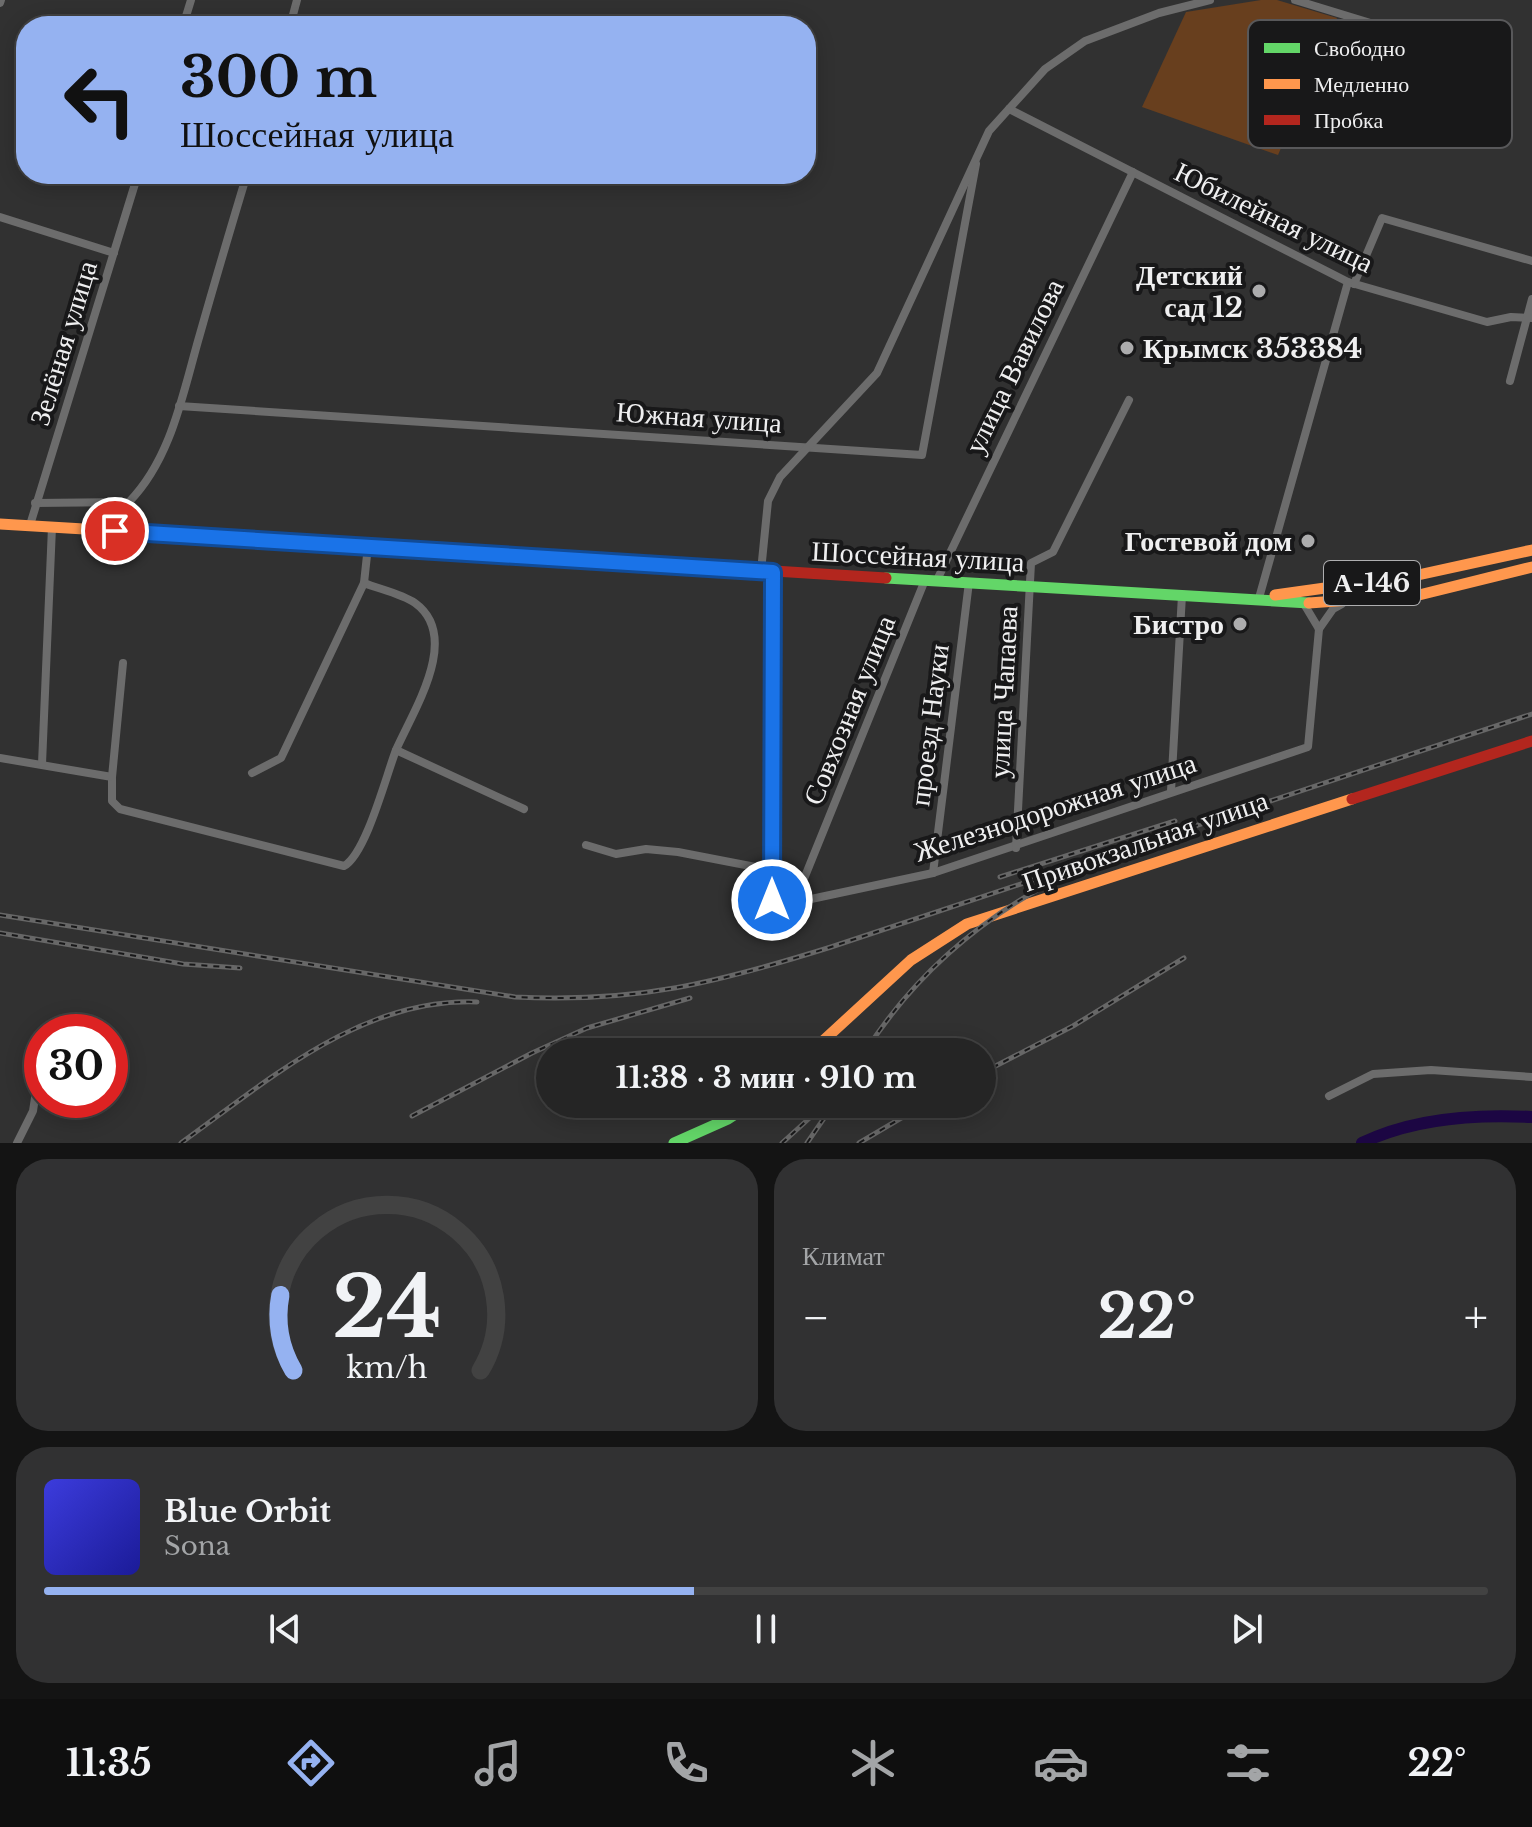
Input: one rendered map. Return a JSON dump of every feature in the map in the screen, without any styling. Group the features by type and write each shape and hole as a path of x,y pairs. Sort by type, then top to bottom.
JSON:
{"main road":[{"name":"Шоссейная улица","path":"0,524 767,572 1259,598"},
{"name":"А-146","path":"1259,598 1418,575 1532,550"},
{"name":"А-146","path":"1259,598 1304,603 1419,595 1532,567"},
{"name":"Привокзальная улица","path":"826,1038 911,960 967,924 1532,741"},
{"path":"674,1143 730,1118"}],"street":[{"path":"586,845 616,854 646,849 678,852 771,870 768,501 780,477 857,398 877,373 989,131 1019,94 1045,69 1085,41 1159,13 1210,0"},
{"path":"1295,0 1361,20"},
{"name":"Юбилейная улица","path":"1009,109 1351,283 1487,322 1529,318"},
{"name":"Южная улица","path":"179,406 922,455 976,164"},
{"name":"улица Вавилова","path":"931,580 1133,172"},
{"name":"Зелёная улица","path":"30,525 135,184"},
{"path":"35,503 129,502 146,484 179,406 244,184"},
{"path":"0,217 114,253"},
{"path":"1259,598 1351,283 1382,218 1532,261"},
{"path":"1510,381 1532,299"},
{"path":"1031,586 1031,563 1053,552 1129,400"},
{"path":"42,764 52,527"},
{"path":"252,773 281,758 364,583 368,546"},
{"name":"Совхозная улица","path":"795,901 931,580"},
{"name":"проезд Науки","path":"933,873 969,582"},
{"path":"123,663 112,777 112,801 120,809 333,865 352,862 434,662 434,626 415,603 364,583"},
{"name":"улица Чапаева","path":"1016,848 1031,586"},
{"path":"1171,791 1182,595"},
{"path":"1304,603 1319,629 1333,609 1345,602"},
{"name":"Железнодорожная улица","path":"771,870 771,896 783,905 933,873 1016,848 1161,798 1171,791 1308,747 1319,629"},
{"path":"396,750 524,809"},
{"path":"0,758 112,777"},
{"path":"1329,1096 1373,1074 1431,1070 1532,1077"},
{"path":"17,1143 30,1118"}],"shaded area":[{"path":"1277,0 1337,18 1248,20 1248,144 1142,107 1186,12"},
{"path":"1258,148 1281,148 1278,155"}],"waterway":[{"path":"1362,1143 1423,1123 1489,1116 1532,1117"}],"railway":[{"path":"0,915 515,997 600,997 639,993 713,980 831,947 1532,714"},
{"path":"1000,877 1175,821"},
{"path":"875,1038 902,1001 945,957 993,918 1046,885"},
{"path":"0,933 183,964 240,968"},
{"path":"996,1066 1073,1026 1184,958"},
{"path":"412,1116 587,1028 690,998"},
{"path":"181,1143 283,1069 356,1028 394,1013 435,1004 477,1002"},
{"path":"782,1143 810,1118"},
{"path":"807,1143 824,1118"},
{"path":"859,1143 901,1118"}],"traffic: fast":[{"path":"886,578 1309,603"},
{"path":"674,1143 730,1118"}],"traffic: slow":[{"path":"0,524 602,560"},
{"path":"1275,595 1418,575 1532,550"},
{"path":"1309,603 1419,595 1532,567"},
{"path":"826,1038 911,960 967,924 1352,799"}],"traffic: jam":[{"path":"602,560 886,578"},
{"path":"1352,799 1532,741"}],"place":[{"name":"Детский сад 12","path":"1259,291"},
{"name":"Крымск 353384","path":"1127,348"},
{"name":"Гостевой дом","path":"1308,541"},
{"name":"Бистро","path":"1240,624"}],"route":[{"path":"115,531 773,572 772,900"}]}
